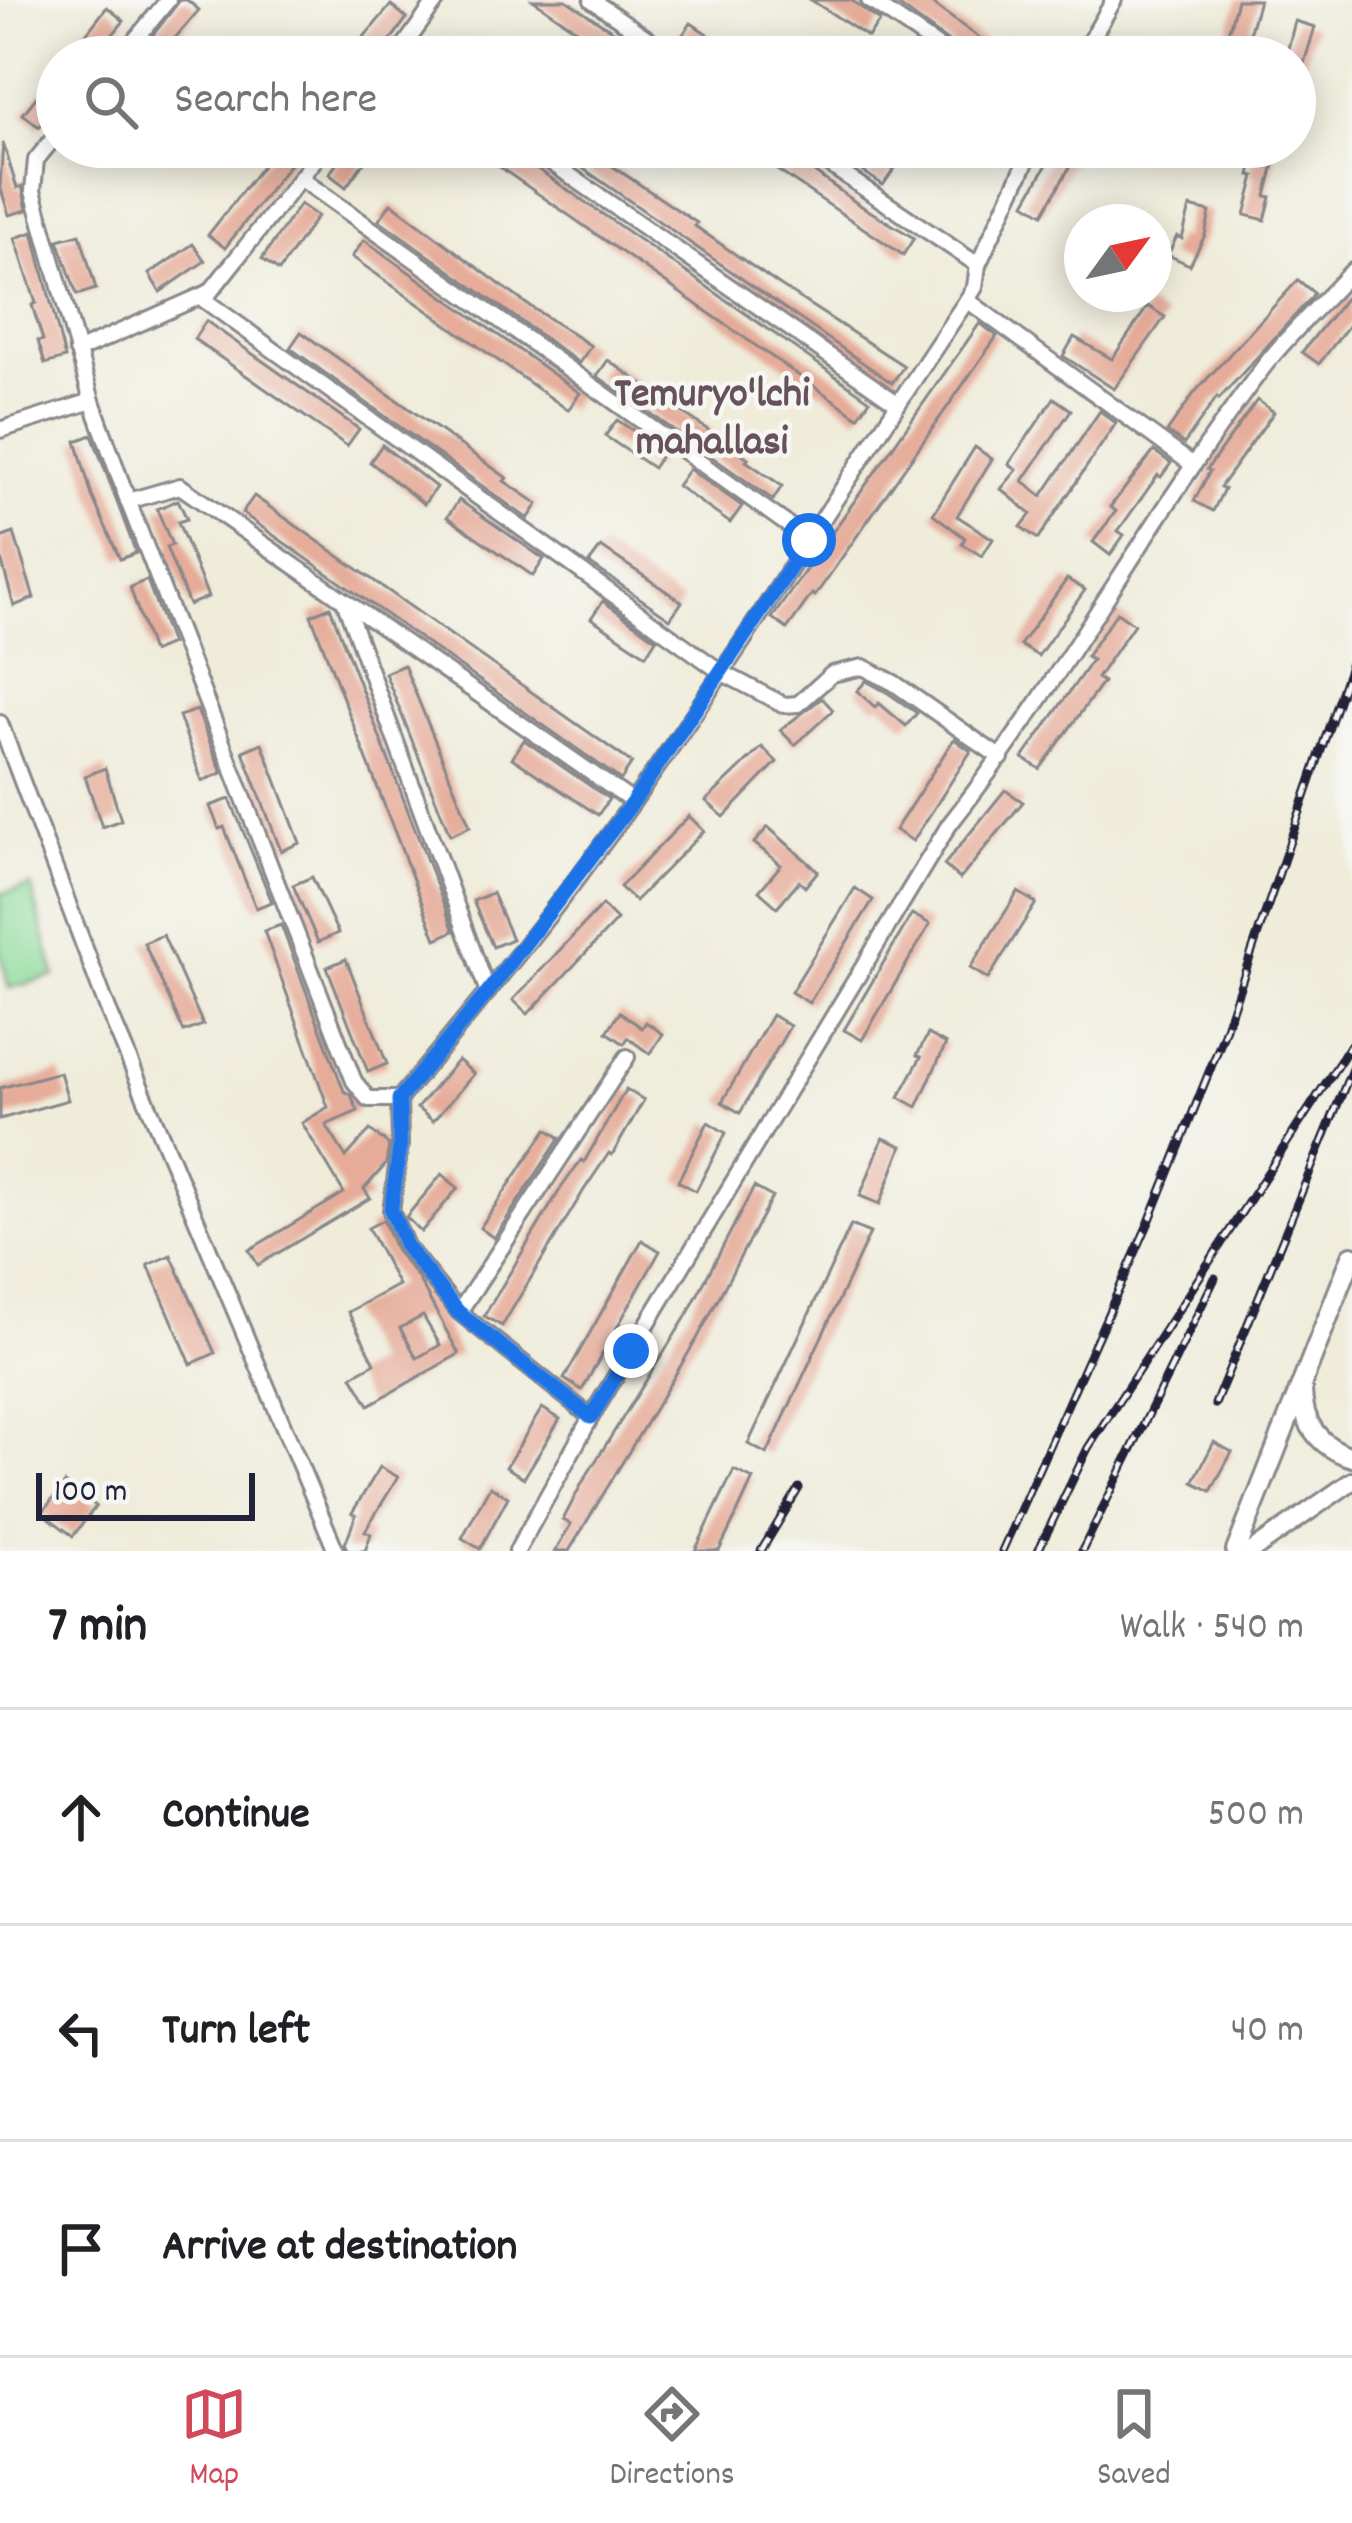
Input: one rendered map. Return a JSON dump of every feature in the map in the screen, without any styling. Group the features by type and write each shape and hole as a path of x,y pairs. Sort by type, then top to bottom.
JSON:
{"main road":[{"path":"1235,1551 1352,1256"},
{"path":"1304,1372 1302,1401 1311,1429 1333,1450 1352,1457"}],"street":[{"path":"138,36 168,0"},
{"path":"412,36 437,0"},
{"path":"592,0 644,36"},
{"path":"868,0 922,36"},
{"path":"1093,36 1114,0"},
{"path":"36,160 33,190 92,401 128,501 354,1081 368,1099 399,1099"},
{"path":"77,351 210,292 308,168"},
{"path":"559,168 897,403"},
{"path":"834,168 978,265"},
{"path":"591,1417 458,1312 406,1246 391,1210 400,1145 399,1099 488,992 633,802 721,672 975,287 978,265 1023,168"},
{"path":"300,178 809,540"},
{"path":"518,1551 591,1417 949,825 1001,758 1193,465 1268,361 1352,271"},
{"path":"200,297 721,672 784,705 798,704 832,674 862,667 894,683 1001,758"},
{"path":"967,300 1193,465"},
{"path":"0,430 92,401"},
{"path":"128,501 180,486 633,802"},
{"path":"344,601 488,992"},
{"path":"0,723 107,1007 336,1551"},
{"path":"458,1312 627,1057"},
{"path":"1252,1551 1352,1481"}],"green space":[{"path":"31,886 55,976 9,988 0,953 0,894"}],"building":[{"path":"180,0 199,10 177,36 152,36"},
{"path":"533,0 566,0 620,36 585,36"},
{"path":"811,0 851,0 880,21 866,36"},
{"path":"891,0 927,0 977,36 940,36"},
{"path":"1237,0 1259,0 1249,36 1227,36"},
{"path":"391,5 407,18 394,36 365,36"},
{"path":"107,7 124,21 112,36 85,36"},
{"path":"1295,21 1315,27 1312,36 1291,36"},
{"path":"691,23 710,36 682,36"},
{"path":"36,98 36,125 23,114"},
{"path":"3,143 27,210 9,215 0,186"},
{"path":"261,168 287,168 225,248 208,235"},
{"path":"333,168 360,168 346,187 329,174"},
{"path":"501,168 536,168 870,400 858,417"},
{"path":"582,168 615,168 779,285 904,366 892,383"},
{"path":"774,168 809,168 914,238 903,255"},
{"path":"858,168 895,168 883,185"},
{"path":"1045,168 1069,168 1043,214 1025,203"},
{"path":"1252,168 1273,168 1265,220 1245,215 1255,176 1250,175"},
{"path":"391,203 591,346 579,363 379,220"},
{"path":"300,204 317,216 279,271 262,259"},
{"path":"1190,207 1210,212 1190,265 1172,257 1177,236 1182,239"},
{"path":"33,232 65,358 45,364 32,305 36,303 15,238"},
{"path":"80,234 96,289 77,295 58,240"},
{"path":"364,240 580,393 568,410 352,257"},
{"path":"193,244 205,261 160,292 149,274"},
{"path":"1298,280 1314,293 1309,300 1217,397 1184,444 1167,432 1195,392"},
{"path":"1352,290 1352,321 1319,364 1302,352"},
{"path":"1144,312 1165,317 1114,389 1063,356 1074,337 1112,359"},
{"path":"206,321 359,429 347,446 194,339"},
{"path":"980,323 997,336 787,629 772,618"},
{"path":"301,332 507,478 504,481 538,504 528,519 290,348"},
{"path":"608,360 782,486 773,500 597,376"},
{"path":"1054,398 1071,410 1023,481 1042,496 1100,411 1116,423 1038,539 1021,527 1031,514 1001,489 1017,470 1009,464"},
{"path":"1257,400 1274,412 1220,487 1224,489 1213,511 1194,501 1207,469"},
{"path":"617,420 664,451 653,468 605,436"},
{"path":"92,435 136,553 120,559 92,496 76,441"},
{"path":"382,445 436,487 424,504 370,462"},
{"path":"975,447 992,459 957,516 993,539 982,556 962,544 965,538 933,514"},
{"path":"1154,451 1171,463 1118,531 1124,535 1110,555 1093,542 1116,511 1110,507"},
{"path":"689,469 742,506 730,523 677,486"},
{"path":"254,496 632,763 621,780 242,513"},
{"path":"178,500 187,519 178,522 208,597 189,605 157,509"},
{"path":"459,500 544,559 533,576 447,517"},
{"path":"14,533 34,598 14,606 0,538"},
{"path":"601,547 682,602 670,619 589,563"},
{"path":"1067,579 1085,590 1038,656 1020,645"},
{"path":"147,580 171,644 152,652 130,587"},
{"path":"603,601 656,639 646,655 591,618"},
{"path":"330,607 454,931 436,939 311,615"},
{"path":"1117,612 1134,624 1097,678 1103,682 1040,769 1023,758 1092,660 1086,657"},
{"path":"404,665 470,826 450,835 385,673"},
{"path":"866,681 917,713 906,726 857,691"},
{"path":"822,698 833,710 795,745 780,730"},
{"path":"197,710 222,773 202,781 179,716"},
{"path":"954,739 971,751 913,841 895,830"},
{"path":"524,740 609,799 598,815 512,758"},
{"path":"262,743 300,843 281,851 243,751"},
{"path":"762,747 777,762 724,817 706,801"},
{"path":"105,768 121,820 102,827 85,776"},
{"path":"1005,790 1023,802 960,879 944,865"},
{"path":"230,799 272,902 256,908 224,827 219,829 210,806"},
{"path":"689,816 704,831 635,901 620,887"},
{"path":"768,827 818,871 805,887 799,881 777,907 759,891 781,865 754,843"},
{"path":"312,877 338,933 318,942 293,885"},
{"path":"855,888 873,900 809,1003 791,992"},
{"path":"1018,892 1036,903 988,979 970,968"},
{"path":"492,893 512,939 493,947 473,901"},
{"path":"602,905 617,920 528,1014 513,1000"},
{"path":"912,914 930,924 862,1040 844,1030"},
{"path":"281,925 344,1091 358,1111 326,1125 346,1157 370,1130 389,1145 386,1164 364,1189 370,1198 258,1265 249,1250 344,1193 302,1123 328,1107 264,931"},
{"path":"163,935 203,1025 184,1032 144,943"},
{"path":"346,959 387,1064 368,1072 327,967"},
{"path":"620,1012 642,1028 646,1022 663,1034 650,1054 628,1038 624,1044 607,1032"},
{"path":"772,1015 790,1026 740,1113 722,1102"},
{"path":"928,1034 946,1044 917,1107 899,1097"},
{"path":"458,1060 474,1074 433,1121 417,1108"},
{"path":"60,1072 68,1100 0,1119 0,1088"},
{"path":"626,1089 644,1100 612,1155 584,1190 502,1326 484,1316 561,1188 584,1162"},
{"path":"708,1122 726,1133 696,1191 678,1181"},
{"path":"547,1129 560,1138 494,1238 480,1228"},
{"path":"883,1138 902,1146 880,1204 860,1196"},
{"path":"442,1174 458,1188 421,1232 406,1217"},
{"path":"754,1187 772,1197 698,1337 569,1551 555,1551 571,1524 563,1520 582,1483 687,1315"},
{"path":"383,1220 396,1251 418,1278 459,1354 369,1405 352,1376 375,1363 348,1312 398,1285 368,1228","holes":["423,1316 440,1345 417,1358 400,1328"]},
{"path":"851,1225 870,1233 767,1454 748,1444"},
{"path":"642,1240 660,1251 582,1390 564,1379"},
{"path":"171,1255 215,1353 191,1364 148,1265"},
{"path":"542,1408 560,1419 524,1478 506,1467"},
{"path":"1214,1442 1232,1452 1211,1491 1193,1482"},
{"path":"380,1467 398,1477 365,1531 371,1534 365,1551 347,1551 345,1544 356,1515 352,1513"},
{"path":"734,1470 753,1479 735,1518 719,1551 695,1551"},
{"path":"65,1483 96,1506 73,1536 42,1513"},
{"path":"490,1486 508,1497 480,1549 462,1538"}],"railway":[{"path":"1002,1551 1149,1222 1221,1042 1352,660"},
{"path":"1038,1551 1088,1448 1352,1043"},
{"path":"1215,1404 1352,1069"},
{"path":"1082,1551 1215,1278"},
{"path":"761,1551 799,1488"}],"district":[{"name":"Temuryo'lchi mahallasi","path":"712,414"}],"route":[{"path":"631,1351 591,1417 458,1312 406,1246 391,1210 400,1145 399,1099 488,992 633,802 809,540"}]}
